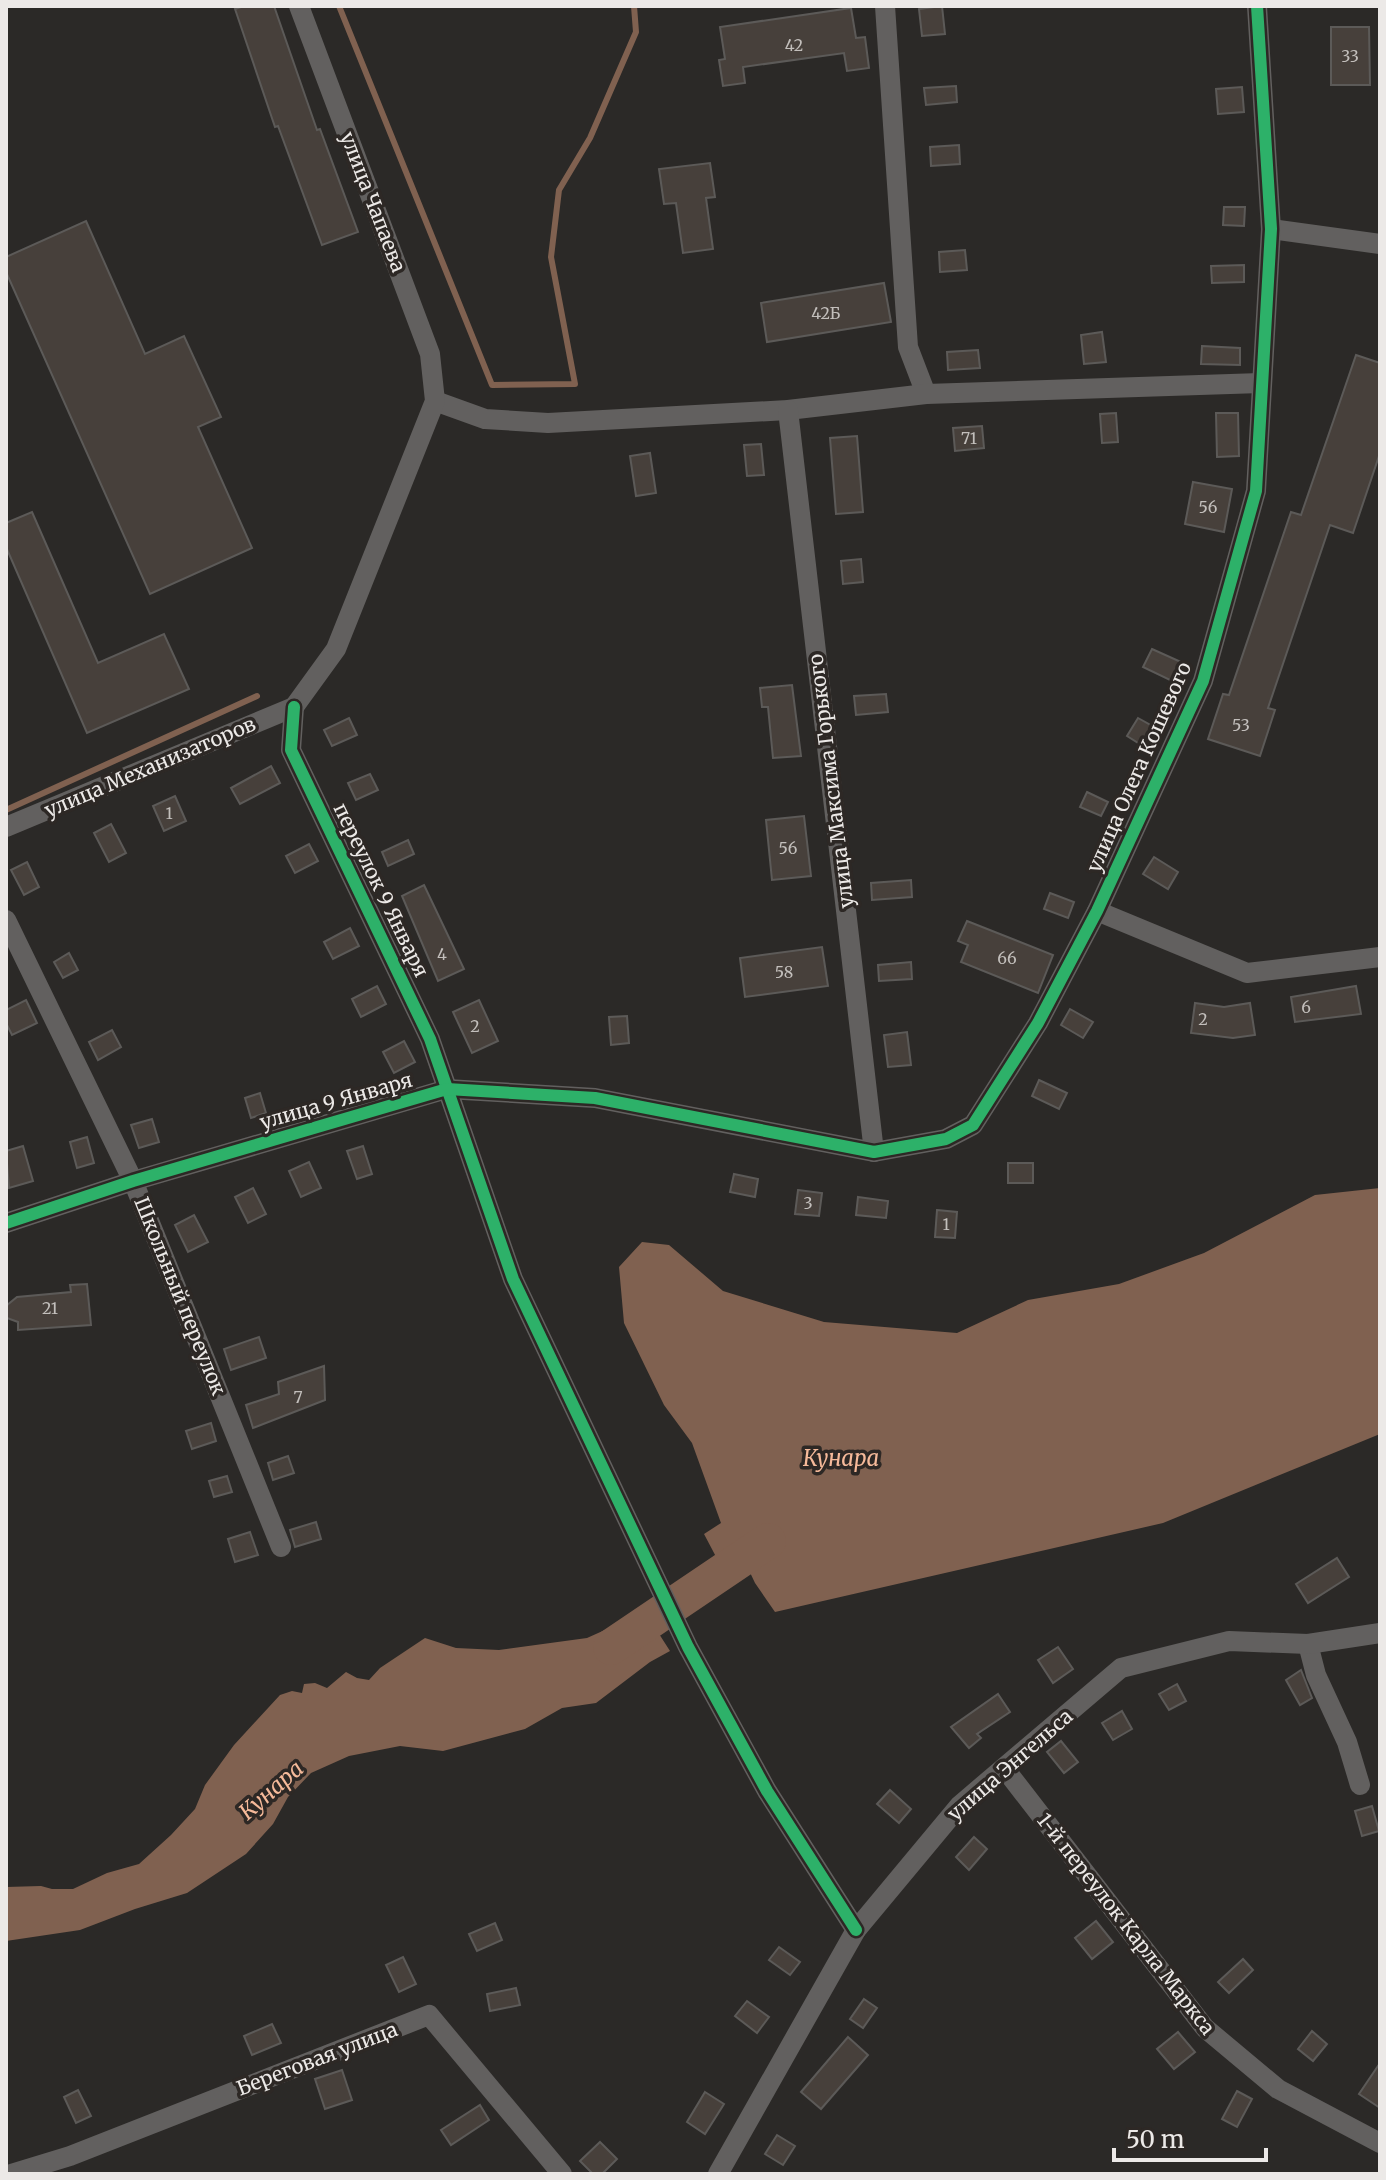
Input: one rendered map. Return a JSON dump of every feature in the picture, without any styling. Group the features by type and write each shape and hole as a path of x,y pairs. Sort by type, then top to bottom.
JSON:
{"street":[{"name":"улица Чапаева","path":"299,6 430,354 435,401"},
{"path":"885,6 908,347 926,394"},
{"name":"улица Олега Кошевого","path":"874,1152 946,1139 973,1125 1038,1023 1097,911 1203,681 1256,491 1271,229 1257,6"},
{"path":"1271,229 1380,244"},
{"path":"294,707 336,649 435,401 485,419 548,423 788,410 926,394 1261,383"},
{"name":"улица Максима Горького","path":"788,410 874,1152"},
{"name":"улица Механизаторов","path":"6,827 294,707"},
{"name":"переулок 9 Января","path":"294,707 291,750 430,1039 513,1279 688,1647 767,1791 856,1930"},
{"path":"1097,911 1247,973 1380,957"},
{"name":"Школьный переулок","path":"6,920 133,1181 281,1547"},
{"name":"улица 9 Января","path":"6,1223 133,1181 447,1089 595,1098 874,1152"},
{"name":"улица Энгельса","path":"718,2174 856,1930 960,1805 1121,1668 1229,1641 1308,1644 1380,1633"},
{"path":"1308,1644 1316,1675 1347,1742 1360,1785"},
{"name":"1-й переулок Карла Маркса","path":"1005,1769 1205,2028 1278,2089 1380,2143"},
{"name":"Береговая улица","path":"11,2174 74,2165 429,2015 562,2174"}],"water":[{"name":"Кунара","path":"1380,1188 1380,1434 1163,1523 775,1612 746,1564 723,1570 704,1534 721,1523 692,1443 664,1405 624,1323 619,1267 642,1242 669,1245 723,1291 824,1322 957,1333 1028,1300 1119,1284 1204,1253 1315,1195"},
{"name":"Кунара","path":"645,1612 670,1651 650,1662 596,1703 562,1708 525,1729 443,1751 400,1746 349,1756 311,1773 288,1797 273,1824 246,1854 187,1893 80,1930 6,1941 6,1887 73,1889 107,1873 139,1864 195,1809 205,1785 234,1745 280,1695 292,1691 302,1693 304,1684 315,1683 327,1688 346,1672 369,1680 380,1668 425,1638 456,1648 499,1650 587,1638"}],"building":[{"path":"274,6 317,130 320,129 358,232 322,245 278,126 275,127 235,9"},
{"path":"942,6 945,34 922,36 919,9"},
{"path":"851,8 856,38 865,37 869,68 847,71 844,53 743,67 745,83 723,86 719,60 725,59 720,27"},
{"path":"1331,27 1369,27 1370,85 1331,85"},
{"path":"956,86 957,102 926,105 924,88"},
{"path":"1242,87 1244,112 1218,114 1216,89"},
{"path":"959,145 960,164 931,166 930,147"},
{"path":"710,163 715,197 706,198 713,249 683,253 676,203 664,204 659,169"},
{"path":"1224,207 1245,207 1244,226 1223,225"},
{"path":"86,221 145,354 184,336 221,417 198,427 252,548 150,594 6,272 6,257"},
{"path":"965,250 967,270 940,272 939,252"},
{"path":"1244,265 1244,282 1212,283 1211,266"},
{"path":"884,283 891,322 767,342 761,303"},
{"path":"1102,332 1106,362 1084,364 1081,335"},
{"path":"1202,346 1240,348 1240,365 1201,364"},
{"path":"978,350 980,368 948,370 947,352"},
{"path":"1356,355 1380,363 1380,453 1353,533 1330,525 1268,708 1275,710 1260,756 1208,739 1223,694 1229,695 1291,512 1301,515"},
{"path":"1116,413 1118,442 1102,443 1100,414"},
{"path":"1216,413 1238,413 1239,456 1217,457"},
{"path":"982,426 984,448 955,451 953,428"},
{"path":"857,436 863,512 836,514 830,438"},
{"path":"761,444 764,475 747,476 744,445"},
{"path":"650,453 656,493 636,496 630,456"},
{"path":"1193,482 1232,489 1224,532 1185,524"},
{"path":"32,512 98,663 164,634 189,689 87,733 6,547 6,523"},
{"path":"861,559 863,582 843,584 841,561"},
{"path":"1152,649 1181,662 1172,681 1143,667"},
{"path":"792,685 801,756 773,758 768,707 762,707 760,688"},
{"path":"886,694 888,712 856,715 854,696"},
{"path":"349,718 357,735 332,746 324,730"},
{"path":"1138,718 1154,727 1143,746 1127,736"},
{"path":"271,766 280,783 240,804 231,788"},
{"path":"370,774 378,790 356,800 348,783"},
{"path":"1087,792 1108,802 1101,816 1080,807"},
{"path":"175,796 186,821 164,831 153,806"},
{"path":"804,816 811,876 772,880 766,820"},
{"path":"111,824 126,853 109,862 94,833"},
{"path":"408,840 414,854 388,866 382,852"},
{"path":"309,844 318,861 295,873 286,856"},
{"path":"1154,857 1178,872 1168,889 1143,874"},
{"path":"27,862 39,887 24,895 11,870"},
{"path":"911,880 912,897 872,900 871,883"},
{"path":"424,885 464,969 438,981 402,896"},
{"path":"1050,893 1074,902 1068,918 1044,909"},
{"path":"967,921 1053,955 1038,993 961,962 968,945 958,941"},
{"path":"350,928 359,946 333,959 324,942"},
{"path":"822,947 828,986 745,997 740,958"},
{"path":"69,953 78,970 63,978 54,962"},
{"path":"911,962 912,979 879,981 878,965"},
{"path":"377,986 386,1004 361,1017 352,999"},
{"path":"1356,986 1361,1014 1295,1022 1291,997"},
{"path":"26,1000 37,1023 12,1035 6,1023 6,1010"},
{"path":"479,1000 498,1041 472,1053 453,1012"},
{"path":"1195,1003 1224,1007 1250,1003 1255,1035 1233,1038 1191,1033"},
{"path":"1070,1009 1093,1022 1083,1038 1061,1025"},
{"path":"627,1016 629,1043 611,1045 609,1017"},
{"path":"112,1030 121,1047 98,1060 89,1042"},
{"path":"907,1032 911,1065 888,1067 884,1035"},
{"path":"404,1041 415,1062 394,1073 383,1052"},
{"path":"1039,1080 1067,1093 1059,1109 1032,1096"},
{"path":"260,1093 266,1113 251,1118 245,1098"},
{"path":"152,1119 159,1142 139,1148 131,1125"},
{"path":"87,1137 94,1163 77,1168 70,1142"},
{"path":"23,1146 33,1181 9,1188 6,1151"},
{"path":"363,1146 372,1174 357,1179 347,1151"},
{"path":"309,1162 321,1188 301,1197 289,1171"},
{"path":"1008,1163 1033,1163 1033,1183 1008,1183"},
{"path":"734,1174 758,1179 755,1197 730,1192"},
{"path":"253,1188 266,1214 248,1223 235,1197"},
{"path":"798,1190 822,1193 819,1216 795,1214"},
{"path":"858,1197 888,1201 886,1218 856,1215"},
{"path":"937,1210 957,1212 955,1238 935,1237"},
{"path":"194,1215 208,1242 188,1252 175,1225"},
{"path":"87,1284 91,1325 18,1330 18,1322 7,1318 6,1306 17,1297 71,1292 70,1285"},
{"path":"259,1337 266,1358 231,1370 224,1349"},
{"path":"324,1366 325,1400 253,1428 246,1405 279,1394 278,1382"},
{"path":"211,1423 216,1441 192,1449 186,1431"},
{"path":"288,1456 294,1473 273,1480 268,1463"},
{"path":"227,1476 232,1492 214,1497 209,1481"},
{"path":"316,1522 321,1539 295,1547 290,1530"},
{"path":"250,1532 258,1555 235,1562 228,1539"},
{"path":"1337,1558 1349,1577 1308,1603 1296,1584"},
{"path":"1058,1647 1073,1669 1053,1683 1038,1660"},
{"path":"1301,1670 1312,1698 1300,1705 1286,1680"},
{"path":"1177,1684 1186,1701 1169,1710 1159,1694"},
{"path":"998,1694 1010,1712 977,1734 981,1738 969,1748 951,1727"},
{"path":"1122,1711 1132,1729 1113,1740 1102,1723"},
{"path":"1061,1741 1078,1762 1064,1773 1047,1752"},
{"path":"890,1790 911,1809 899,1823 877,1804"},
{"path":"1372,1806 1379,1831 1362,1836 1355,1811"},
{"path":"974,1837 987,1849 969,1870 956,1857"},
{"path":"1096,1921 1113,1942 1092,1959 1075,1938"},
{"path":"495,1923 502,1940 477,1951 469,1934"},
{"path":"779,1947 800,1962 790,1975 769,1960"},
{"path":"403,1957 416,1984 399,1992 386,1965"},
{"path":"1243,1959 1253,1970 1229,1993 1218,1982"},
{"path":"516,1988 520,2005 490,2011 487,1994"},
{"path":"864,1999 877,2008 863,2028 850,2019"},
{"path":"747,2001 769,2017 757,2033 735,2016"},
{"path":"272,2024 281,2043 252,2055 244,2036"},
{"path":"1312,2031 1327,2044 1313,2061 1298,2049"},
{"path":"1178,2032 1195,2052 1174,2069 1157,2049"},
{"path":"848,2037 868,2055 821,2109 801,2092"},
{"path":"1380,2063 1380,2108 1359,2094"},
{"path":"342,2070 352,2100 325,2109 315,2079"},
{"path":"78,2090 91,2116 76,2123 64,2097"},
{"path":"1237,2091 1252,2099 1237,2127 1222,2119"},
{"path":"705,2092 724,2104 705,2134 687,2122"},
{"path":"480,2105 489,2120 451,2145 441,2130"},
{"path":"777,2135 795,2146 783,2165 765,2154"},
{"path":"600,2142 617,2159 602,2174 593,2174 580,2161"}],"waterway":[{"path":"339,6 492,385 575,384 551,257 559,190 590,138 636,32 634,6"},
{"path":"6,810 257,696"},
{"name":"Кунара","path":"611,1647 768,1541"}],"cycle path":[{"path":"6,1223 133,1181 447,1089 595,1098 874,1152 946,1139 973,1125 1038,1023 1097,911 1203,681 1256,491 1271,229 1257,6"},
{"path":"294,707 291,750 430,1039 513,1279 688,1647 767,1791 856,1930"}]}
